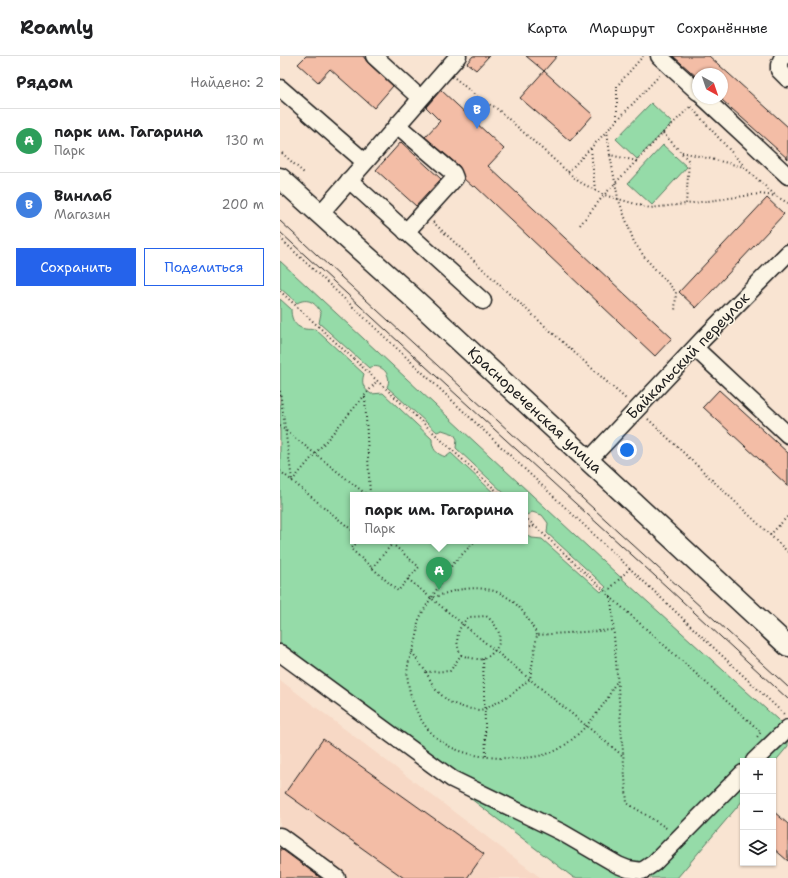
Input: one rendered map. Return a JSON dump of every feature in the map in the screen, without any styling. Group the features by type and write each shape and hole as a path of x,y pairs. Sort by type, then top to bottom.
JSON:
{"main road":[{"name":"Краснореченская улица","path":"280,178 589,460 788,646"}],"street":[{"path":"374,56 420,98"},
{"path":"320,214 458,56"},
{"path":"783,56 779,65 779,70 788,79"},
{"path":"664,61 692,94"},
{"path":"280,88 365,162"},
{"path":"702,104 788,176"},
{"path":"397,125 453,173 455,178 406,232"},
{"path":"349,180 483,301"},
{"name":"Байкальский переулок","path":"589,460 695,348 788,253"},
{"path":"695,348 788,435"},
{"path":"280,653 452,779 561,832 618,865 642,875 740,776"},
{"path":"757,758 788,728"},
{"path":"280,836 337,878"}],"path":[{"path":"617,120 617,86 643,56"},
{"path":"568,172 617,120 664,61"},
{"path":"446,69 484,102 496,107 578,180 604,195 650,208 759,194 776,196"},
{"path":"580,225 604,195 693,104"},
{"path":"700,104 744,167 776,196 788,203"},
{"path":"607,130 618,198 634,242 646,259 676,292 675,312"},
{"path":"663,133 689,161 686,204"},
{"path":"591,149 595,190"},
{"path":"681,152 744,167"},
{"path":"282,153 304,173"},
{"path":"610,155 637,161"},
{"path":"423,213 505,290 631,403"},
{"path":"280,238 788,717"},
{"path":"280,291 498,492"},
{"path":"292,481 377,381"},
{"path":"280,391 292,481"},
{"path":"365,396 369,492"},
{"path":"648,419 788,552"},
{"path":"280,426 314,455 365,492"},
{"path":"280,471 350,529"},
{"path":"770,535 788,516"},
{"path":"528,520 606,593 761,732 756,738"},
{"path":"528,527 535,526"},
{"path":"355,544 351,549 398,591 419,567 393,544"},
{"path":"372,568 390,544"},
{"path":"471,544 452,565 418,622 416,640 408,667 409,691 416,712 427,730 454,750 486,758 521,758 551,752 565,745 586,725 606,701 617,681"},
{"path":"606,593 630,568"},
{"path":"408,579 623,756"},
{"path":"412,652 426,672 435,689 449,702 465,708 480,710 484,709 512,694 530,679 537,636 524,612 506,595 478,589 464,589 431,598"},
{"path":"611,597 627,804 673,832"},
{"path":"486,616 491,619 500,634 500,643 495,650 483,659 461,655 457,646 458,636 462,624 469,617 486,616"},
{"path":"537,636 613,630"},
{"path":"426,672 450,671 461,655"},
{"path":"483,659 486,758"}],"shaded area":[{"path":"280,680 541,878 280,878"}],"green space":[{"path":"651,103 672,123 637,159 616,139"},
{"path":"663,145 687,167 652,205 628,183"},
{"path":"280,261 617,574 788,729 788,746 776,760 776,758 740,758 740,804 677,878 574,878 280,652 280,299 291,309 291,315 297,326 305,329 315,329 364,374 363,383 368,392 371,394 383,393 432,439 433,446 437,453 446,457 451,453 493,492 350,492 350,544 528,544 528,536 532,538 542,539 601,592 606,587 547,533 548,523 542,515 532,512 528,514 528,492 503,492 456,448 457,439 454,434 442,430 437,432 387,387 387,374 382,368 369,368 319,323 321,313 317,306 308,301 301,301 297,303 280,288"}],"building":[{"path":"306,56 363,56 368,63 393,86 374,108 330,69 318,82 298,64"},
{"path":"473,56 489,56 476,70 467,63"},
{"path":"526,56 557,56 544,71"},
{"path":"673,56 709,56 722,68 692,68 692,73"},
{"path":"544,71 593,115 570,141 520,98"},
{"path":"728,73 788,127 788,159 726,104 728,104"},
{"path":"441,90 504,149 488,166 672,338 655,356 475,186 473,187 464,179 459,166 425,137 440,121 426,107"},
{"path":"401,142 441,179 416,206 376,170"},
{"path":"767,198 784,214 696,308 679,292"},
{"path":"719,390 788,453 788,486 703,407"},
{"path":"323,739 484,854 467,878 404,878 285,793"},
{"path":"776,814 788,824 788,861 776,851"},
{"path":"280,848 321,878 280,878"}],"tram line":[{"path":"280,221 788,687"},
{"path":"280,232 788,699"}],"place":[{"name":"Винлаб","path":"477,129"},
{"name":"парк им. Гагарина","path":"439,590"}]}
